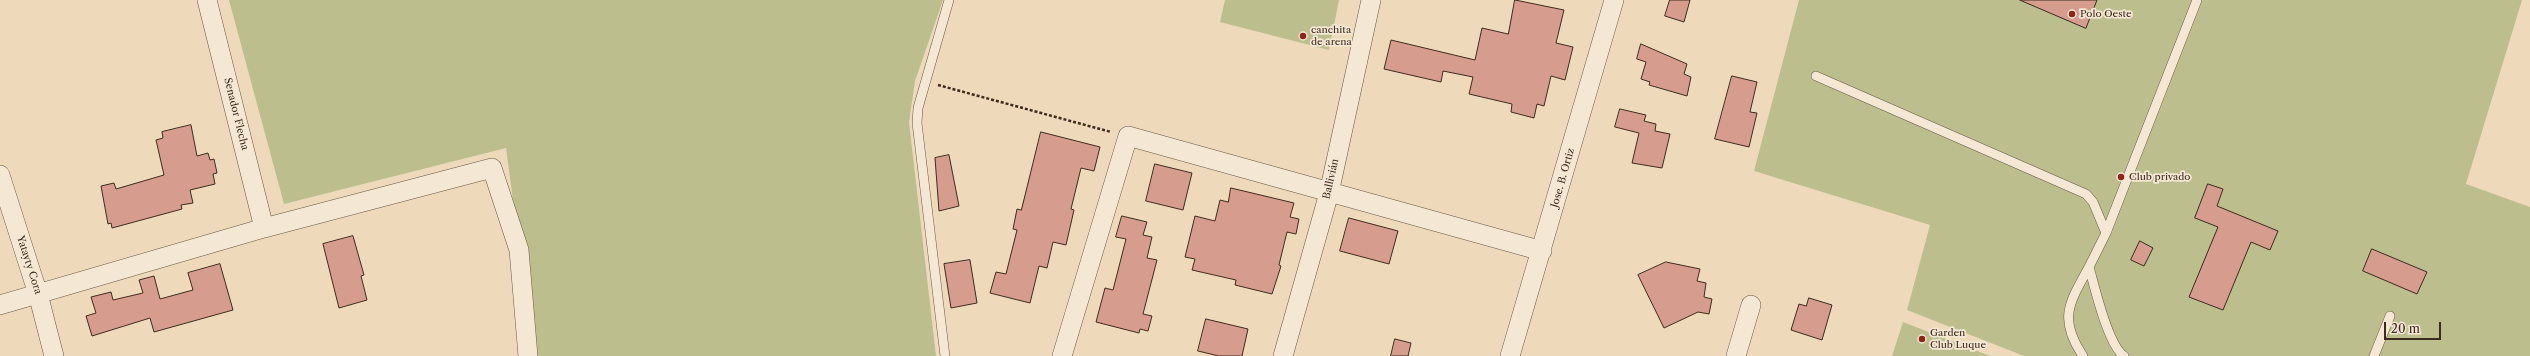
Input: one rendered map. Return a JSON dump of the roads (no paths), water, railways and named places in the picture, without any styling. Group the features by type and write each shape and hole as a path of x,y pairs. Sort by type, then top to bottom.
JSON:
{"street":[{"name":"Senador Flecha","path":"207,0 264,228"},
{"name":"Ballivián","path":"1283,356 1329,193 1371,0"},
{"name":"Jose. B. Ortiz","path":"1510,356 1542,251 1614,0"},
{"path":"1062,356 1128,136 1542,251"},
{"path":"0,305 264,228 492,168 519,250 528,356"},
{"name":"Yatayty Cora","path":"0,175 38,294 54,356"},
{"path":"1736,356 1751,305"}],"lane":[{"path":"945,356 917,123 926,81 949,0"},
{"path":"2084,356 2072,339 2069,302 2106,233 2197,0"},
{"path":"1816,76 2086,194 2093,202 2106,233"},
{"path":"2089,267 2102,312 2118,352 2124,356"},
{"path":"2374,356 2390,316"}],"place":[{"name":"Polo Oeste","path":"2072,14"},
{"name":"canchita de arena","path":"1303,36"},
{"name":"Club privado","path":"2121,177"},
{"name":"Garden Club Luque","path":"1922,339"}]}
